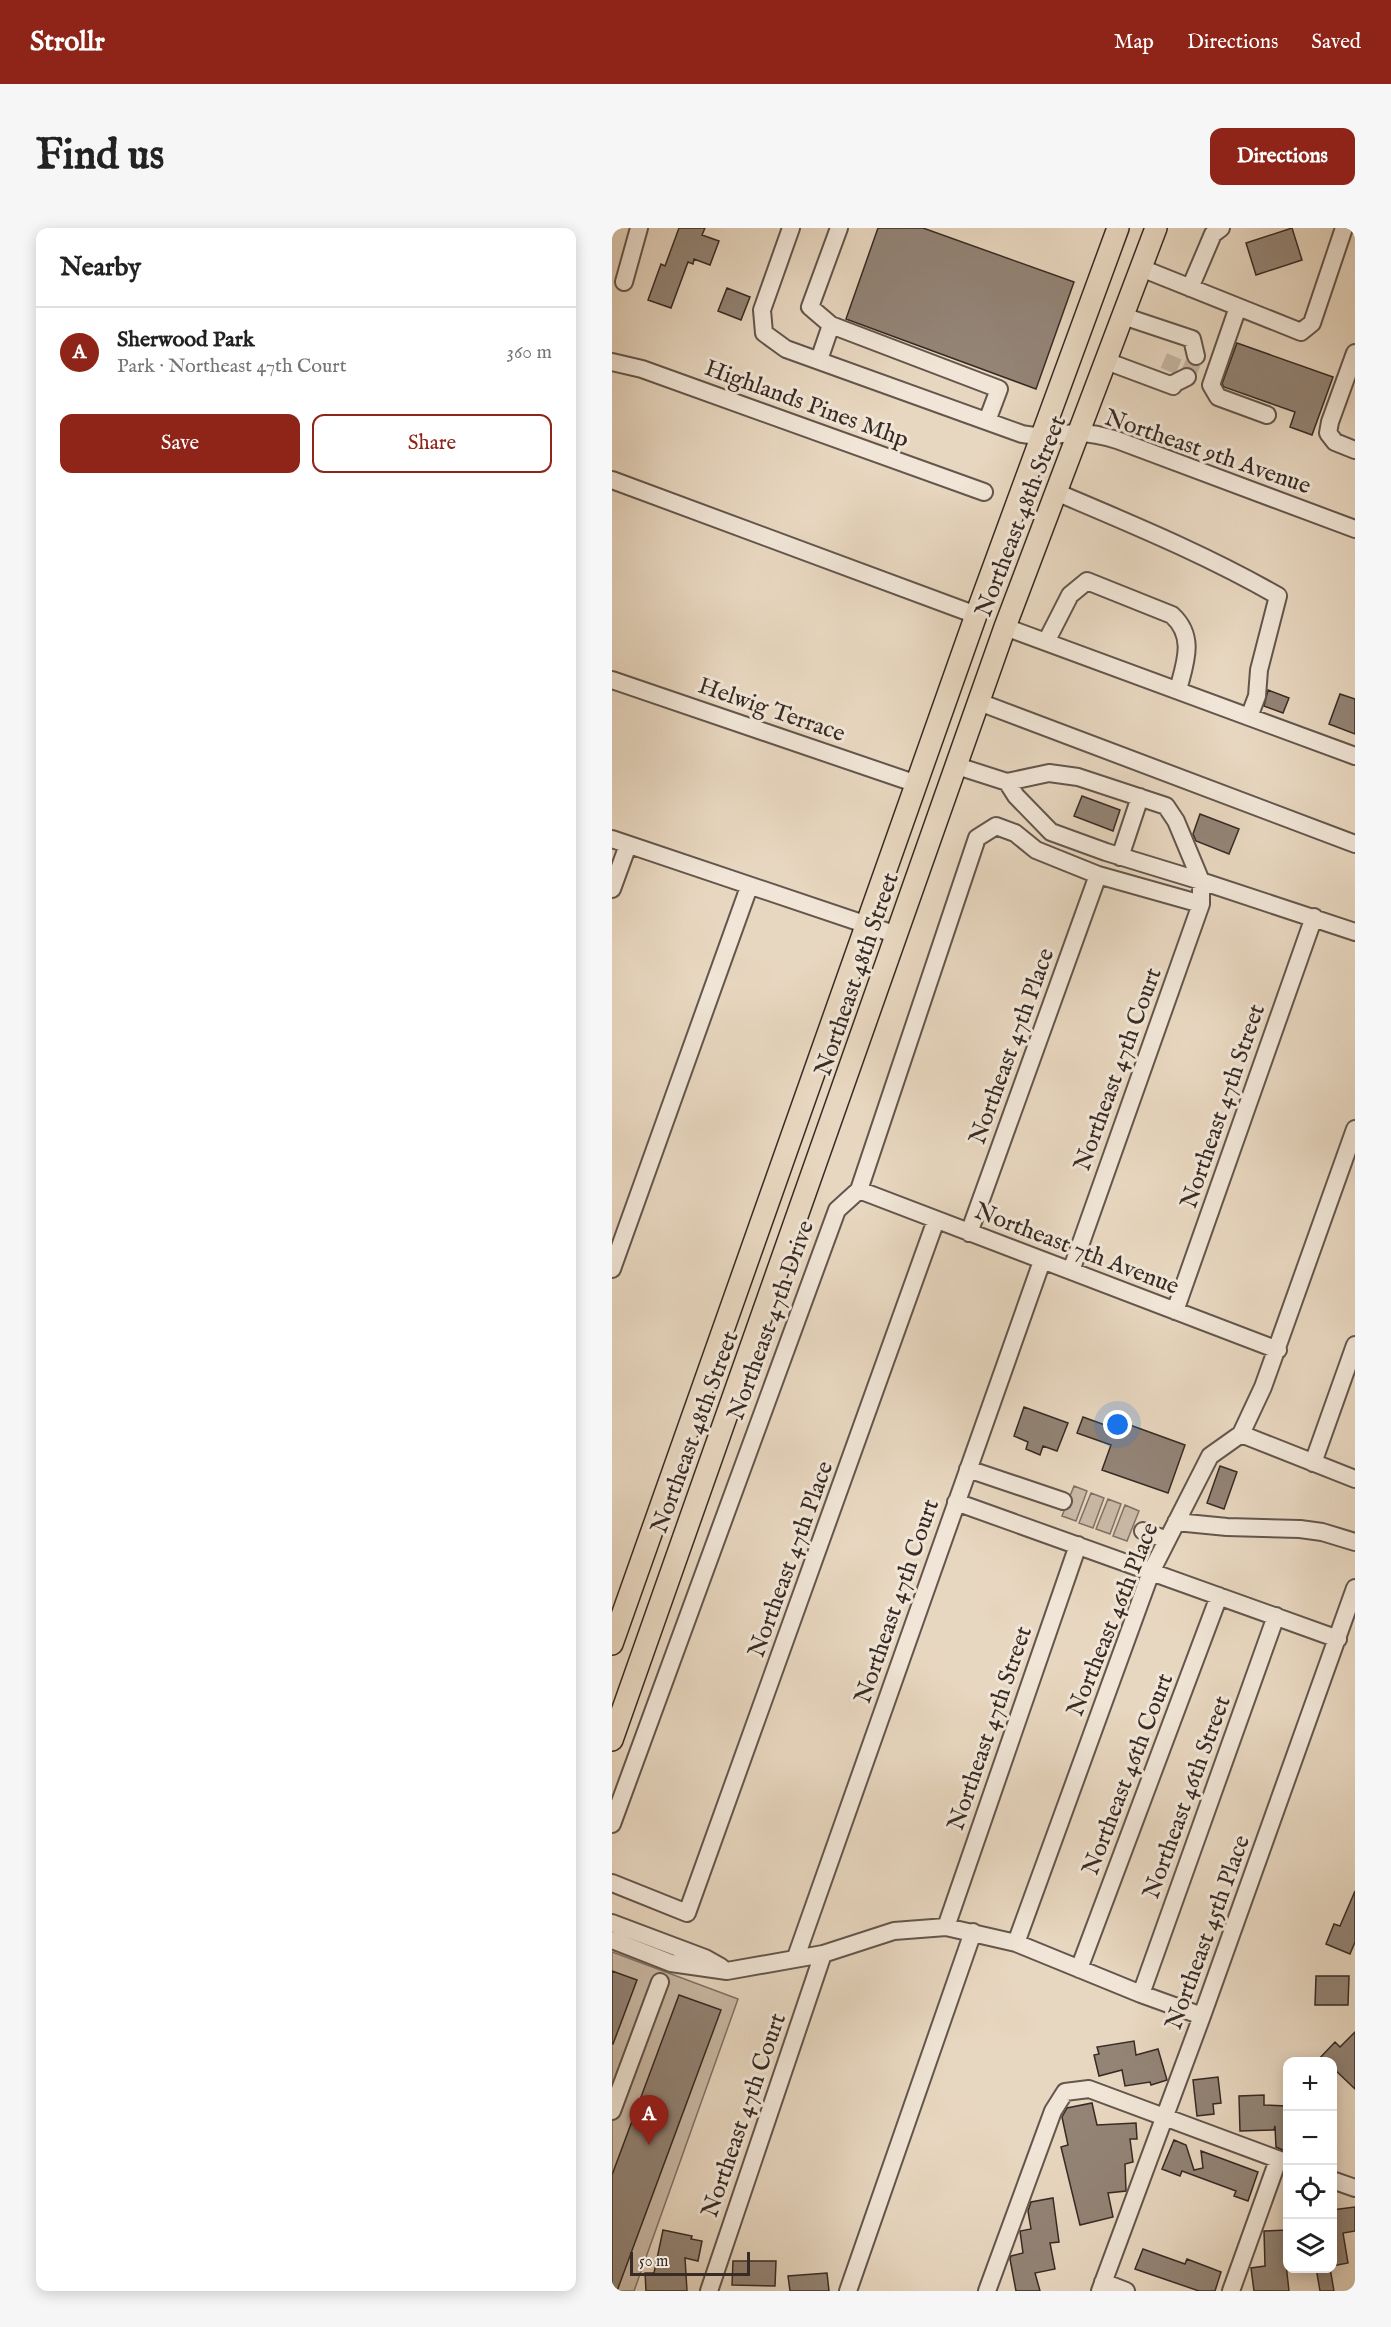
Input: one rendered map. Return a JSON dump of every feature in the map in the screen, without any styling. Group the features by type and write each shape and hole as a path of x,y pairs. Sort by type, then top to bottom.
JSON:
{"main road":[{"name":"Northeast 48th Street","path":"612,1644 976,615 1118,228"},
{"name":"Northeast 48th Street","path":"612,1740 1005,627 1156,228"},
{"path":"957,766 946,751 944,736 988,611 991,575"}],"street":[{"path":"624,282 639,228"},
{"path":"791,228 762,310 764,333 786,349 1022,434 1042,438"},
{"path":"839,228 810,308 831,325 999,389 987,421"},
{"path":"1190,288 1213,234 1221,228"},
{"path":"1141,268 1301,332 1312,323 1344,228"},
{"path":"1238,307 1211,385 1218,397 1267,415"},
{"path":"1123,316 1191,339 1188,349"},
{"path":"819,360 831,325"},
{"path":"1355,353 1328,433 1335,442 1355,450"},
{"path":"1106,361 1173,386 1176,377"},
{"name":"Highlands Pines Mhp","path":"612,362 642,369 984,492"},
{"name":"Northeast 9th Avenue","path":"1042,438 1078,433 1117,440 1355,529"},
{"path":"612,480 976,615"},
{"path":"1056,492 1146,530 1247,578 1278,596 1259,670 1257,696 1249,717"},
{"path":"1046,642 1070,594 1087,580 1172,615 1182,624 1188,652 1178,690"},
{"path":"1005,627 1355,756"},
{"name":"Helwig Terrace","path":"612,680 917,784"},
{"path":"979,702 1355,844"},
{"path":"957,766 1007,782 1049,773 1078,777 1166,806 1176,821 1202,881"},
{"path":"1007,782 1016,796 1051,832 1120,857 1202,881 1355,932"},
{"path":"1120,857 1140,797"},
{"path":"860,1190 977,838 996,826 1015,833 1036,850 1098,875 1201,904"},
{"path":"612,889 620,842 897,935"},
{"name":"Northeast 47th Place","path":"969,1233 1098,875"},
{"name":"Northeast 47th Court","path":"1071,1271 1201,904 1202,881"},
{"path":"612,1269 749,887"},
{"name":"Northeast 47th Street","path":"1175,1311 1314,917"},
{"path":"1355,1129 1278,1350 1241,1434 1355,1479"},
{"name":"Northeast 7th Avenue","path":"860,1190 1278,1350"},
{"name":"Northeast 47th Drive","path":"612,1824 837,1209 860,1190"},
{"name":"Northeast 47th Place","path":"612,1883 687,1913 936,1220"},
{"name":"Northeast 47th Court","path":"796,1958 1042,1261"},
{"path":"1313,1463 1355,1345"},
{"name":"Northeast 46th Place","path":"1016,1943 1151,1572 1210,1456 1241,1434"},
{"path":"968,1469 1063,1501"},
{"path":"956,1503 1338,1639"},
{"path":"1176,1522 1227,1527 1300,1529 1322,1532 1355,1542"},
{"path":"1143,1531 1167,1540"},
{"name":"Northeast 47th Street","path":"946,1927 1078,1545"},
{"name":"Northeast 45th Place","path":"1101,2286 1202,2016 1355,1588"},
{"name":"Northeast 46th Court","path":"1079,1969 1219,1596"},
{"name":"Northeast 46th Street","path":"1141,1994 1276,1616"},
{"path":"612,1923 705,1958 727,1971"},
{"path":"612,1940 671,1963 727,1971 823,1954 894,1931 946,1927 1016,1943 1141,1994 1202,2016"},
{"path":"848,2291 973,1932"},
{"name":"Northeast 47th Court","path":"709,2291 823,1954"},
{"path":"613,2108 660,1982"},
{"path":"987,2291 1053,2111 1065,2092 1089,2089 1283,2162 1231,2291"},
{"path":"1337,2182 1355,2188"},
{"path":"1101,2286 1126,2291"}],"shaded area":[{"path":"1074,1486 1087,1491 1076,1521 1062,1516"},
{"path":"1091,1493 1104,1498 1093,1528 1079,1523"},
{"path":"1108,1499 1121,1504 1110,1534 1096,1529"},
{"path":"1125,1505 1139,1511 1127,1541 1113,1536"},
{"path":"612,1952 738,1999 634,2291 612,2291"}],"building":[{"path":"679,228 705,228 702,235 719,241 710,265 694,259 693,264 688,262 671,308 648,300 661,264 665,266"},
{"path":"878,228 923,228 1074,282 1036,389 846,319"},
{"path":"1292,228 1302,260 1256,275 1246,243"},
{"path":"727,288 750,297 741,320 718,311"},
{"path":"1237,343 1333,377 1312,435 1290,427 1295,412 1224,387 1222,384"},
{"path":"1268,690 1289,698 1283,713 1264,706"},
{"path":"1340,694 1355,699 1355,734 1329,724"},
{"path":"1082,796 1120,810 1113,831 1074,816"},
{"path":"1200,814 1239,829 1229,854 1196,841 1193,834"},
{"path":"1024,1407 1068,1423 1057,1451 1043,1446 1040,1455 1026,1449 1028,1442 1014,1436"},
{"path":"1083,1417 1116,1429 1119,1421 1185,1445 1168,1493 1102,1470 1111,1445 1077,1433"},
{"path":"1220,1466 1237,1472 1224,1509 1207,1503"},
{"path":"1355,1891 1355,1942 1350,1954 1326,1944 1334,1924 1340,1926"},
{"path":"612,1971 637,1980 613,2044 612,2044"},
{"path":"1316,1976 1349,1976 1348,2005 1315,2005"},
{"path":"679,1995 721,2010 617,2291 612,2291 612,2175"},
{"path":"1355,2032 1355,2089 1337,2072 1337,2057 1321,2057 1335,2042 1340,2047"},
{"path":"1134,2041 1136,2055 1158,2049 1167,2080 1151,2085 1150,2082 1125,2086 1122,2070 1099,2076 1094,2055 1099,2054 1097,2047"},
{"path":"1218,2077 1221,2103 1213,2104 1214,2114 1197,2116 1193,2080"},
{"path":"1264,2095 1264,2105 1283,2106 1283,2150 1276,2147 1275,2126 1274,2130 1240,2131 1239,2096"},
{"path":"1092,2103 1097,2125 1136,2123 1137,2139 1130,2139 1133,2162 1125,2164 1126,2191 1108,2193 1113,2217 1080,2225 1061,2147 1068,2145 1062,2117 1067,2108"},
{"path":"1174,2140 1186,2145 1194,2170 1203,2168 1201,2151 1258,2172 1248,2201 1234,2196 1236,2191 1182,2171 1180,2176 1162,2169"},
{"path":"1053,2198 1059,2242 1050,2243 1055,2269 1035,2273 1040,2291 1016,2291 1010,2259 1011,2256 1023,2253 1020,2231 1031,2229 1028,2211 1031,2202"},
{"path":"1355,2207 1355,2231 1343,2233 1348,2263 1337,2265 1337,2219 1337,2209"},
{"path":"663,2230 692,2236 691,2239 702,2241 698,2261 685,2258 687,2291 646,2291 645,2273 654,2273"},
{"path":"1283,2230 1283,2273 1287,2273 1289,2291 1254,2291 1251,2268 1265,2266 1264,2231"},
{"path":"1143,2249 1185,2264 1187,2259 1221,2272 1215,2291 1199,2291 1135,2269"},
{"path":"733,2261 776,2261 775,2286 732,2285"},
{"path":"827,2273 829,2291 790,2291 788,2276"},
{"path":"1317,2273 1331,2273 1334,2291 1320,2291"}],"tunnel":[{"path":"1168,371 1177,350"},
{"path":"1187,377 1196,356"}],"place":[{"name":"Sherwood Park","path":"649,2145"}]}
